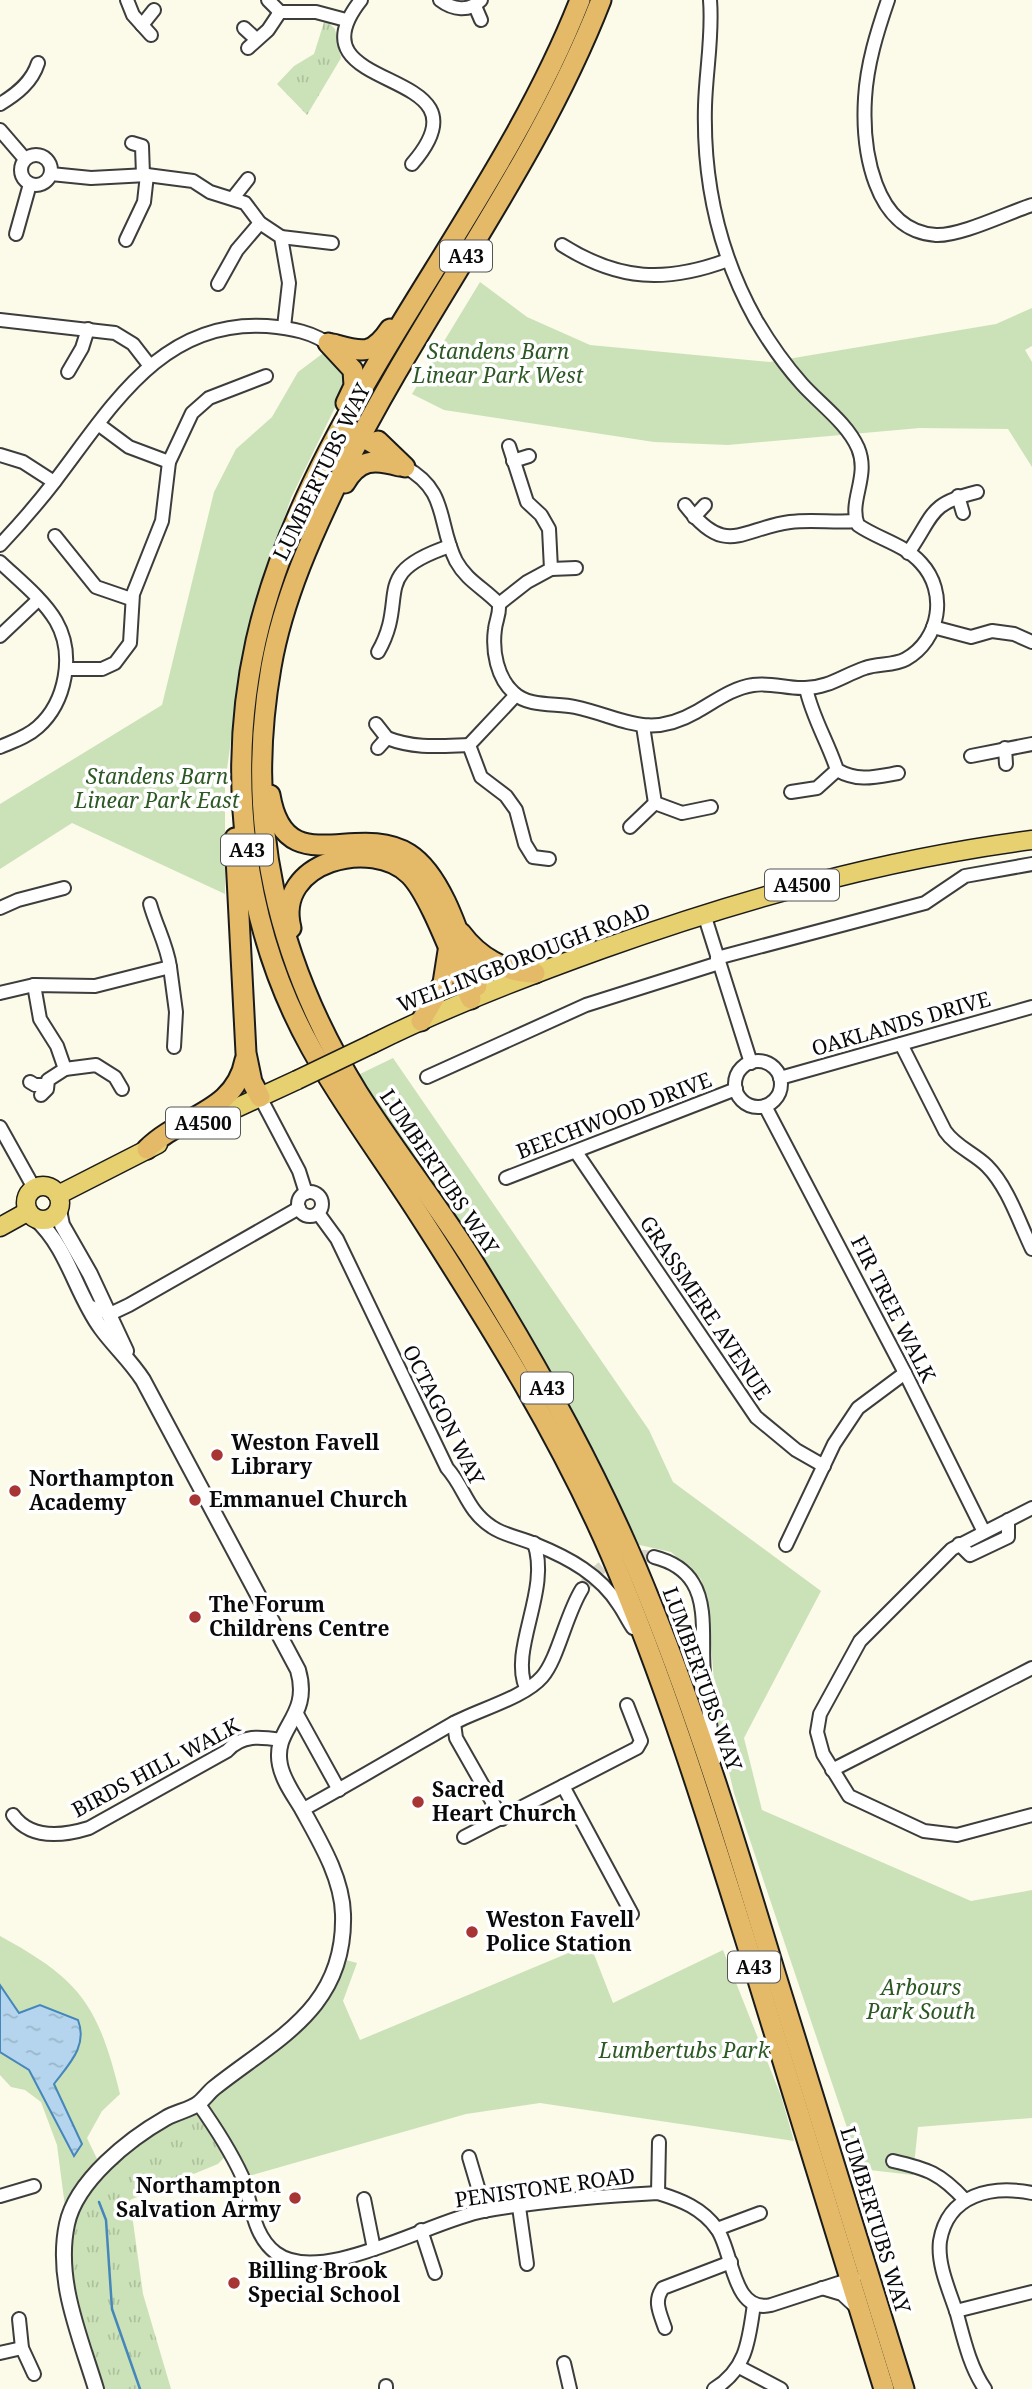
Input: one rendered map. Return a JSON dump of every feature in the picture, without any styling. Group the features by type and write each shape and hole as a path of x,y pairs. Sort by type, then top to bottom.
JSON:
{"highway":[{"path":"566,36 573,0"},
{"name":"LUMBERTUBS WAY","path":"580,0 566,36 533,103 373,374 302,510 274,577 257,639 242,743 241,784 249,865 268,946 310,1046 493,1329 562,1454 608,1549 646,1641 699,1788 884,2389"},
{"name":"LUMBERTUBS WAY","path":"601,0 557,99 417,337 361,436 325,508 283,618 272,660 262,743 263,829 275,902 291,957 315,1014 358,1092 499,1304 575,1439 649,1597 720,1793 904,2389"},
{"path":"557,99 569,90 614,0"},
{"path":"373,374 386,374 451,265 472,246"},
{"path":"328,343 361,351 379,344 412,292 436,270"},
{"path":"384,450 376,431 404,373 417,337"},
{"path":"302,510 316,461 354,386 353,370 328,343"},
{"path":"274,577 293,552 349,437 361,436 405,467"},
{"path":"325,508 355,467 379,460 405,467"},
{"path":"242,743 235,801 235,842 246,1053 253,1082 260,1097"},
{"path":"262,743 270,765 274,816 281,829 293,839 312,846 363,842 389,845 410,855 428,871 454,923 476,997"},
{"path":"315,1014 289,908 298,882 308,872 361,858 379,859 395,864 419,886 448,951 476,997"},
{"path":"454,923 481,954 514,970 535,973"},
{"path":"421,1021 443,983 448,951"},
{"path":"147,1149 163,1133 232,1093 242,1078 246,1053"}],"main road":[{"name":"WELLINGBOROUGH ROAD","path":"59,1203 147,1149 421,1021 535,973 704,914 847,873 1032,840"},
{"path":"0,1227 31,1216 49,1220 59,1203 45,1186 34,1188 26,1198 31,1216"}],"street":[{"path":"127,0 133,15 147,30 154,10"},
{"path":"268,0 280,12 316,12 346,20"},
{"path":"361,0 346,20 344,38 354,60 419,94 429,104 432,128 429,141 412,164"},
{"path":"440,0 458,8 478,3 481,20"},
{"path":"576,568 551,569 527,582 499,604 494,643 502,680 516,695 526,700 574,706 618,722 643,726 675,722 747,686 774,684 806,688 834,683 864,668 905,660 928,639 937,616 935,587 921,563 908,553 864,530 856,521 862,463 854,439 779,354 757,321 728,260 717,223 707,171 705,103 712,26 710,0"},
{"path":"888,0 869,67 865,99 866,131 879,195 895,217 910,228 937,235 1032,205"},
{"path":"244,28 252,43 268,30 280,12"},
{"path":"0,104 14,95 34,75 38,63"},
{"path":"0,130 24,159"},
{"path":"126,240 144,202 142,146 132,143"},
{"path":"24,159 41,155 50,164 51,174"},
{"path":"24,159 21,173 30,184"},
{"path":"51,174 91,178 145,175 193,181 210,192 244,203 260,223 281,237 332,243"},
{"path":"30,184 42,183 51,174"},
{"path":"233,198 248,179"},
{"path":"16,234 30,184"},
{"path":"218,284 237,250 260,223"},
{"path":"281,237 289,283 284,327"},
{"path":"562,245 601,267 644,276 680,274 728,260"},
{"path":"1,316 115,333 125,338 150,366"},
{"path":"0,545 54,482 126,387 150,366 197,338 226,328 253,325 284,327 328,343 373,374"},
{"path":"68,372 82,348 88,329"},
{"path":"67,669 102,669 115,663 130,643 131,598 162,521 169,462 192,413 209,398 266,376"},
{"path":"98,424 129,447 169,462"},
{"path":"509,446 527,502 541,515 549,528 551,569"},
{"path":"0,455 23,462 54,482"},
{"path":"513,461 529,456"},
{"path":"405,467 428,484 439,501 450,546 465,576 499,604"},
{"path":"908,553 932,513 944,501 977,492"},
{"path":"958,496 963,513"},
{"path":"694,517 705,505"},
{"path":"685,506 708,530 725,537 741,537 793,521 856,521"},
{"path":"55,536 96,587 131,598"},
{"path":"378,652 383,622 400,573 424,555 450,546"},
{"path":"0,562 38,600 61,632 67,669 57,702 39,726 26,736 0,747"},
{"path":"0,636 38,600"},
{"path":"933,627 971,637 992,631 1014,634 1032,643"},
{"path":"806,688 810,710 828,740 837,770 849,777 862,779 898,773"},
{"path":"376,724 387,738 402,744 429,747 469,745 516,695"},
{"path":"643,726 655,803"},
{"path":"378,748 387,738"},
{"path":"971,756 1032,744"},
{"path":"469,745 481,776 506,796 516,810 531,863 549,859"},
{"path":"1004,748 1006,764"},
{"path":"791,792 817,788 837,770"},
{"path":"655,803 682,813 711,807"},
{"path":"629,827 655,803"},
{"path":"427,1077 586,1005 718,961 925,903 965,876 1032,864"},
{"path":"0,908 18,900 64,888"},
{"path":"150,904 166,945 170,967 176,1012 174,1047"},
{"path":"704,914 751,1063"},
{"path":"0,993 34,985 95,986 170,967"},
{"path":"34,985 40,1019 57,1046 65,1069"},
{"name":"OAKLANDS DRIVE","path":"780,1078 1032,1007"},
{"path":"901,1044 945,1131 953,1142 985,1164 997,1178 1032,1249"},
{"path":"751,1063 766,1063 780,1078 779,1094 765,1106 750,1105 743,1101 736,1089 737,1076 751,1063"},
{"path":"30,1082 44,1090 48,1080 65,1069 96,1065 115,1077 122,1089"},
{"name":"BEECHWOOD DRIVE","path":"506,1178 736,1089"},
{"path":"260,1097 299,1171 306,1193"},
{"name":"FIR TREE WALK","path":"765,1106 905,1373 984,1532"},
{"path":"0,1128 34,1188"},
{"name":"GRASSMERE AVENUE","path":"576,1152 756,1417 796,1450 824,1466"},
{"path":"306,1193 314,1193 321,1199 318,1213 309,1215 299,1208 299,1201 306,1193"},
{"path":"59,1203 62,1224 110,1314 129,1358 293,1659 302,1688 297,1714 282,1740 280,1764 340,1886 343,1915 339,1958 321,1998 291,2033 212,2089 198,2103 165,2118 101,2168 84,2186 67,2222 63,2258 69,2300 96,2389"},
{"path":"110,1314 299,1208"},
{"name":"OCTAGON WAY","path":"318,1213 337,1239 447,1468 457,1480 460,1494 492,1528 566,1557 599,1580 646,1641"},
{"path":"31,1216 49,1232 100,1327 129,1358"},
{"path":"89,1306 110,1314"},
{"path":"786,1545 834,1444 859,1408 905,1373"},
{"path":"1032,1508 959,1544 852,1652 818,1720 818,1739 832,1770 844,1791 855,1801 933,1834 969,1833 1032,1815"},
{"path":"959,1544 970,1555 1008,1536 1008,1520"},
{"path":"526,1688 523,1662 540,1572 534,1543"},
{"path":"540,1572 554,1560 566,1557"},
{"path":"654,1557 670,1561 682,1570 693,1582 699,1598 708,1709 720,1793"},
{"path":"302,1810 422,1744 454,1723 537,1682 550,1666 567,1615 582,1589"},
{"path":"832,1770 1032,1668"},
{"path":"464,1837 637,1748 641,1741 627,1704"},
{"path":"297,1714 339,1790"},
{"path":"454,1723 456,1738 502,1819"},
{"name":"BIRDS HILL WALK","path":"13,1815 17,1821 40,1833 64,1836 89,1828 227,1751 236,1743 260,1737 282,1740"},
{"path":"563,1786 632,1914"},
{"name":"PENISTONE ROAD","path":"198,2103 223,2138 238,2169 259,2234 276,2253 299,2262 324,2262 374,2249 421,2230 485,2211 658,2193 686,2202 718,2229 742,2293 754,2304"},
{"path":"658,2193 659,2142"},
{"path":"469,2157 485,2211"},
{"path":"893,2161 937,2174 965,2200"},
{"path":"0,2196 34,2186"},
{"path":"985,2389 977,2377 942,2265 940,2241 950,2216 965,2200 980,2192 998,2189 1032,2193"},
{"path":"364,2199 374,2249"},
{"path":"519,2207 527,2264"},
{"path":"718,2229 760,2213"},
{"path":"421,2230 435,2273"},
{"path":"820,2288 836,2273 841,2250"},
{"path":"665,2328 657,2305 657,2295 663,2288 731,2262"},
{"path":"714,2389 739,2367 748,2346 754,2304 762,2307 771,2305 850,2278 870,2282"},
{"path":"820,2288 842,2294 860,2310"},
{"path":"956,2311 1032,2292"},
{"path":"19,2319 22,2348 34,2374"},
{"path":"0,2353 22,2348"},
{"path":"564,2363 569,2389"},
{"path":"739,2367 781,2389"}],"green space":[{"path":"325,19 335,29 341,58 307,115 277,84 294,66 314,54"},
{"name":"Standens Barn Linear Park West","path":"480,282 527,317 590,345 770,362 996,324 1032,308 1032,346 1025,350 1032,362 1032,467 1008,429 920,428 728,445 654,442 444,410 412,394"},
{"name":"Standens Barn Linear Park East","path":"330,348 343,362 343,391 291,498 258,597 238,688 225,784 225,894 72,823 0,869 0,804 162,705 214,492 236,449 272,417 298,372"},
{"name":"Arbours Park South","path":"393,1058 649,1430 673,1482 821,1591 744,1738 762,1810 971,1901 1032,1890 1032,2118 918,2127 913,2175 861,2169 734,1793 717,1721 709,1618 701,1579 671,1552 635,1544 358,1075"},
{"path":"0,1936 50,1967 82,1998 94,2016 103,2038 120,2094 102,2111 87,2138 101,2167 67,2222 57,2145 41,2102 25,2090 11,2087 0,2075"},
{"name":"Lumbertubs Park","path":"590,1944 613,2003 723,1950 781,2096 794,2141 540,2103 466,2114 242,2178 198,2103 291,2033 339,1958 357,1963 343,2001 360,2040"},
{"path":"198,2103 230,2151 218,2164 130,2200 143,2294 171,2389 96,2389 63,2258 84,2186 101,2167"}],"water":[{"path":"0,1985 19,2013 40,2005 78,2020 81,2038 79,2046 71,2062 54,2084 82,2144 74,2156 29,2070 0,2052"}],"waterway":[{"path":"99,2202 106,2220 112,2309 140,2389"}],"tunnel":[{"path":"582,1589 597,1571 613,1561 631,1556 654,1557"}],"place":[{"name":"Weston Favell Library","path":"217,1455"},
{"name":"Northampton Academy","path":"15,1491"},
{"name":"Emmanuel Church","path":"195,1500"},
{"name":"The Forum Childrens Centre","path":"195,1617"},
{"name":"Sacred Heart Church","path":"418,1802"},
{"name":"Weston Favell Police Station","path":"472,1932"},
{"name":"Northampton Salvation Army","path":"295,2198"},
{"name":"Billing Brook Special School","path":"234,2283"}]}
